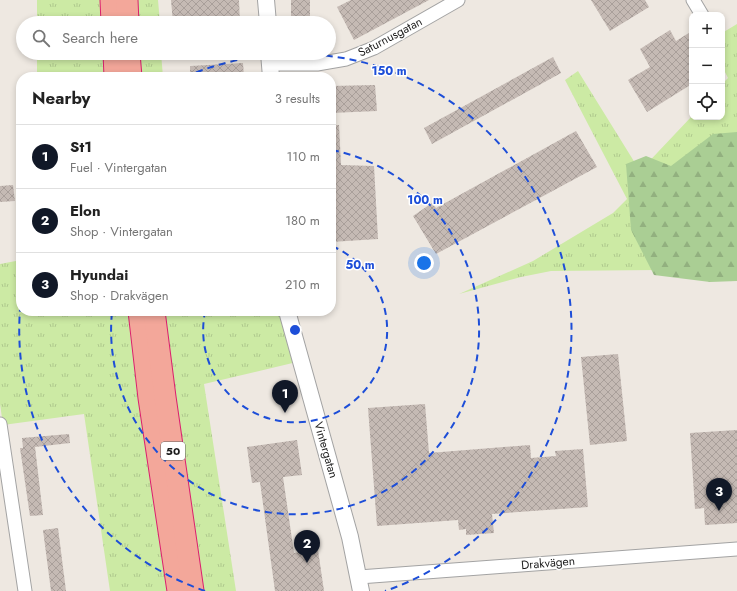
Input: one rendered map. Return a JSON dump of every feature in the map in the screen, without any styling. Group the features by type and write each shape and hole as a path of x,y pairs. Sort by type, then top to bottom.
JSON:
{"highway":[{"path":"111,0 112,16"},
{"path":"126,0 127,16"},
{"path":"114,60 115,72"},
{"path":"129,60 130,72"},
{"name":"50","path":"140,316 149,398 178,591"},
{"name":"50","path":"155,316 193,591"}],"street":[{"path":"266,0 267,16"},
{"name":"Saturnusgatan","path":"270,65 317,64 346,59 364,53 458,0"},
{"path":"693,0 700,12"},
{"name":"Vintergatan","path":"288,316 340,498 360,584"},
{"path":"0,424 25,591"},
{"name":"Drakvägen","path":"360,584 737,549"}],"green space":[{"path":"37,0 158,0 159,16 37,16"},
{"path":"737,24 737,274 657,270 551,271 521,277 459,294 533,261 613,213 627,199 565,80 578,71 640,171 689,119 725,120 725,81 728,78 725,72 725,31"},
{"path":"37,60 162,60 163,72 37,72"},
{"path":"737,132 737,281 710,282 654,275 631,230 626,164 646,156 671,166 713,134"},
{"path":"16,261 16,316 288,316 301,361 204,384 236,591 110,591 84,414 3,425 0,404 0,264"}],"building":[{"path":"171,0 239,0 240,16 172,16"},
{"path":"291,0 310,0 310,16 291,16"},
{"path":"351,0 429,0 354,40 337,7"},
{"path":"591,0 645,0 649,7 610,31"},
{"path":"670,30 676,41 689,33 689,86 647,112 628,80 650,67 640,49"},
{"path":"553,57 561,73 432,144 424,128"},
{"path":"243,63 244,72 190,72 190,66"},
{"path":"375,85 377,111 336,113 336,86"},
{"path":"336,125 339,125 341,165 374,166 378,239 336,242"},
{"path":"576,131 597,167 436,254 413,216 432,203 436,208"},
{"path":"13,185 15,201 0,202 0,186"},
{"path":"618,354 627,441 590,445 581,357"},
{"path":"425,404 429,453 530,445 531,458 556,456 555,451 583,449 588,507 492,514 494,533 466,535 466,529 459,530 458,520 377,526 368,408"},
{"path":"737,430 737,523 705,525 704,508 695,509 690,433"},
{"path":"69,434 70,443 35,447 43,515 30,516 20,448 23,448 22,438"},
{"path":"297,440 302,475 283,477 294,553 318,550 324,591 275,591 260,482 252,483 247,447"},
{"path":"58,528 66,591 51,591 43,530"}],"place":[{"name":"St1","path":"285,413"},
{"name":"Hyundai","path":"719,511"},
{"name":"Elon","path":"307,563"}]}
